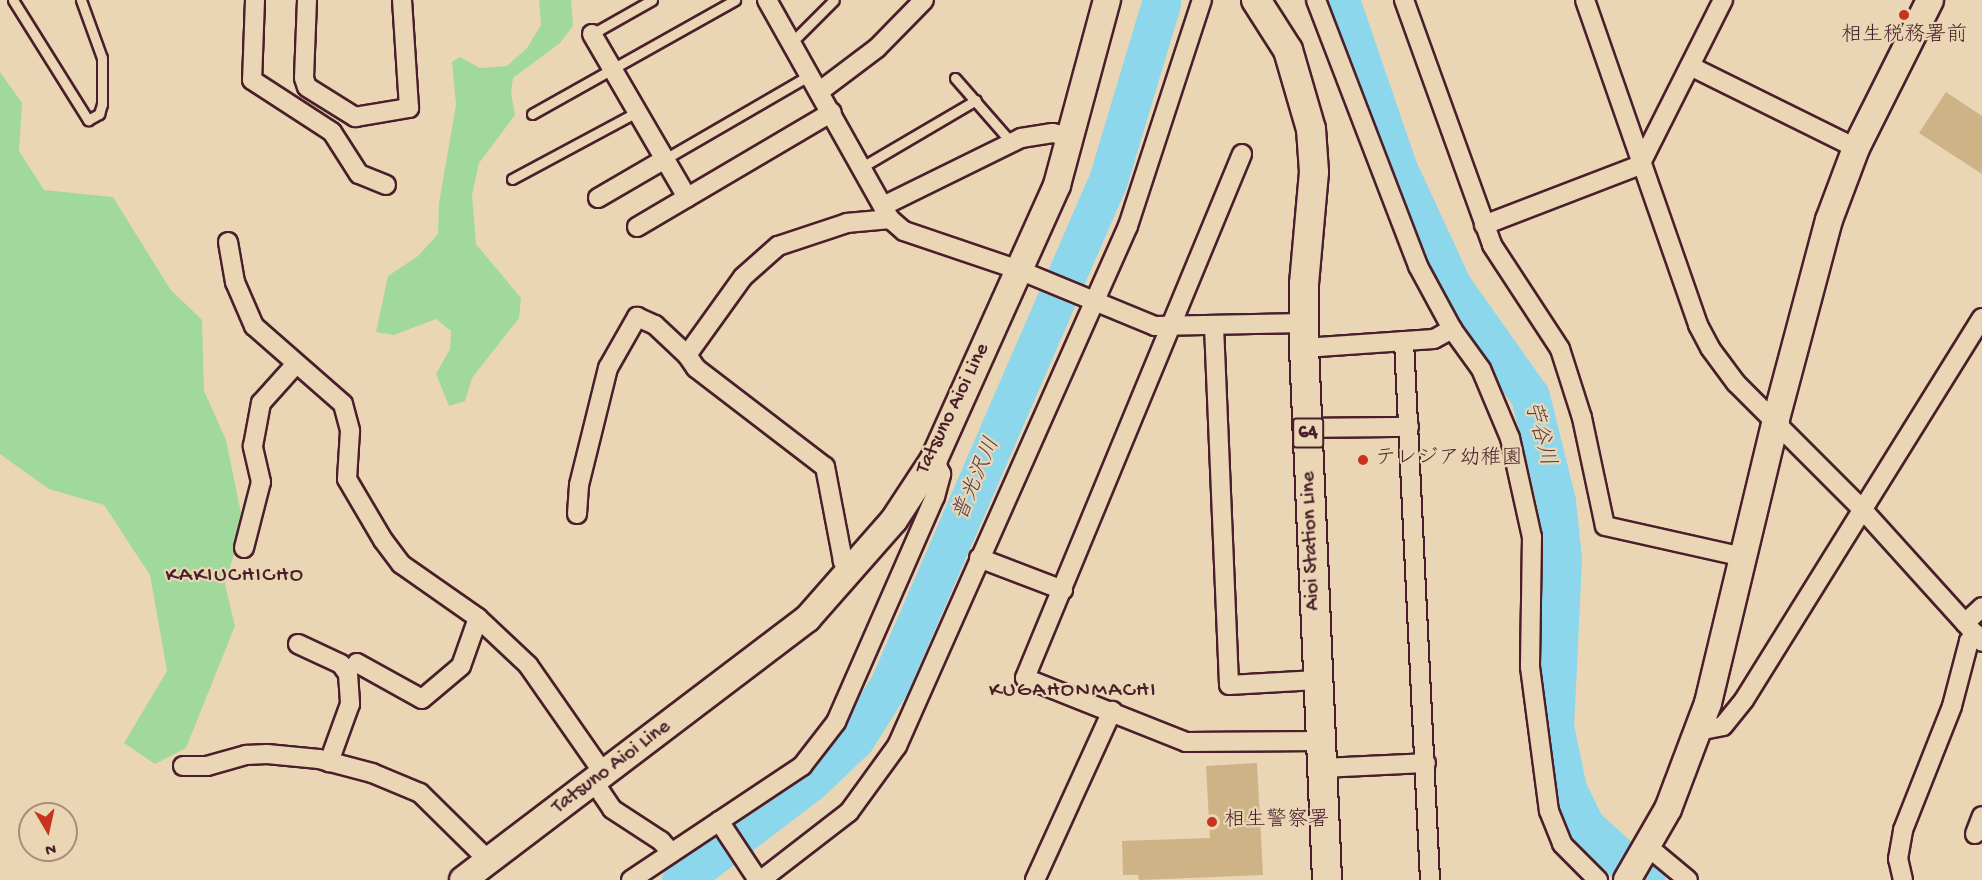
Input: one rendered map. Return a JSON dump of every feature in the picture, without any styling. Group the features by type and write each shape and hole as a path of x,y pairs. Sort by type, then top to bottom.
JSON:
{"main road":[{"name":"Tatsuno Aioi Line","path":"464,880 807,619 854,569 894,520 934,459 1026,273 1057,186 1107,0"},
{"name":"Aioi Station Line","path":"1256,0 1288,50 1311,129 1314,172 1304,335 1327,880"},
{"path":"1627,880 1680,783 1718,669 1776,419 1829,220 1856,148 1930,0"}],"street":[{"path":"255,0 252,80 332,132 359,174 386,185"},
{"path":"307,0 304,78 307,87 355,117 409,108 402,0"},
{"path":"767,0 887,212 904,231 1026,273 1092,301 1170,328 1214,326 1304,335 1404,341 1434,339 1452,329"},
{"path":"820,91 840,80 877,48 924,0"},
{"path":"721,825 757,876 849,812 897,746 1143,184 1202,0"},
{"path":"1316,0 1401,225 1432,295 1500,407 1528,509 1532,537 1530,667 1549,811 1562,844 1598,880"},
{"path":"1404,0 1484,225 1517,287 1560,349 1582,418 1605,526 1744,557"},
{"path":"1585,0 1640,165 1698,325 1710,348 1736,383 1776,419 1862,509 1974,633"},
{"path":"1484,225 1640,165 1723,0"},
{"path":"592,34 687,197"},
{"path":"1690,66 1856,148"},
{"path":"637,227 832,112"},
{"path":"687,355 742,277 778,246 887,212 1012,143 1035,134 1071,137"},
{"path":"1242,154 1064,590 1025,678 1186,742 1426,763"},
{"path":"598,198 665,159"},
{"path":"228,242 235,282 254,326 296,364 335,393 343,404 350,431 347,479 383,540 417,577 478,618 528,664 599,778 612,810 661,841 671,852"},
{"path":"578,514 579,485 608,368 637,317 655,325 687,355 696,368 825,467 843,561 854,569"},
{"path":"1698,731 1723,726 1744,700 1982,318"},
{"path":"1214,326 1229,685 1317,680"},
{"path":"1404,341 1430,880"},
{"path":"244,548 261,482 253,446 261,403 296,364"},
{"path":"1307,428 1409,427"},
{"path":"631,880 671,852 721,825 802,766 836,722 935,497 940,474 934,459"},
{"path":"979,558 1064,590"},
{"path":"1902,880 1898,859 1903,830 1952,706 1969,641 1974,633 1982,607"},
{"path":"357,663 422,699 461,666 478,618"},
{"path":"298,644 341,664 348,674 350,704 330,762"},
{"path":"1035,880 1112,711"},
{"path":"183,766 207,765 246,755 267,754 330,762 372,773 420,793 489,861"},
{"path":"1975,834 1982,816"},
{"path":"1645,849 1688,880"}],"lane":[{"path":"13,0 87,120 99,114 102,104 102,58 81,0"},
{"path":"592,34 652,0"},
{"path":"532,114 613,71 735,0"},
{"path":"792,42 834,0"},
{"path":"665,159 810,75"},
{"path":"956,78 1012,143"},
{"path":"862,167 976,100"},
{"path":"512,179 637,112"}],"green space":[{"path":"539,0 571,0 573,26 560,43 513,78 511,93 515,115 479,163 472,195 476,244 521,298 519,318 472,378 465,401 449,406 436,374 450,349 451,331 436,319 394,335 376,332 388,276 418,256 438,234 439,203 456,105 452,62 460,57 480,68 507,66 527,48 541,25"},
{"path":"0,72 22,103 19,151 44,190 113,197 170,289 202,320 204,391 226,440 243,523 225,585 235,626 186,748 155,764 124,743 167,671 150,575 104,505 49,489 0,454"}],"water":[{"path":"1324,0 1354,0 1377,131 1344,55"}],"building":[{"path":"1946,92 1982,116 1982,174 1919,133"},
{"path":"1257,763 1263,875 1139,880 1138,875 1123,875 1122,841 1210,838 1206,766"}],"waterway":[{"name":"苧谷川","path":"1340,0 1398,169 1452,286 1530,396 1556,501 1562,559 1554,726 1567,789 1585,826 1645,880"},
{"name":"普光沢川","path":"681,880 811,781 855,739 889,685 1108,180 1161,3"}],"place":[{"name":"相生税務署前","path":"1904,15"},
{"name":"テレジア幼稚園","path":"1363,460"},
{"name":"相生警察署","path":"1212,822"}],"district":[{"name":"KAKIUCHICHO","path":"235,577"},
{"name":"KUGAHONMACHI","path":"1073,692"}]}
